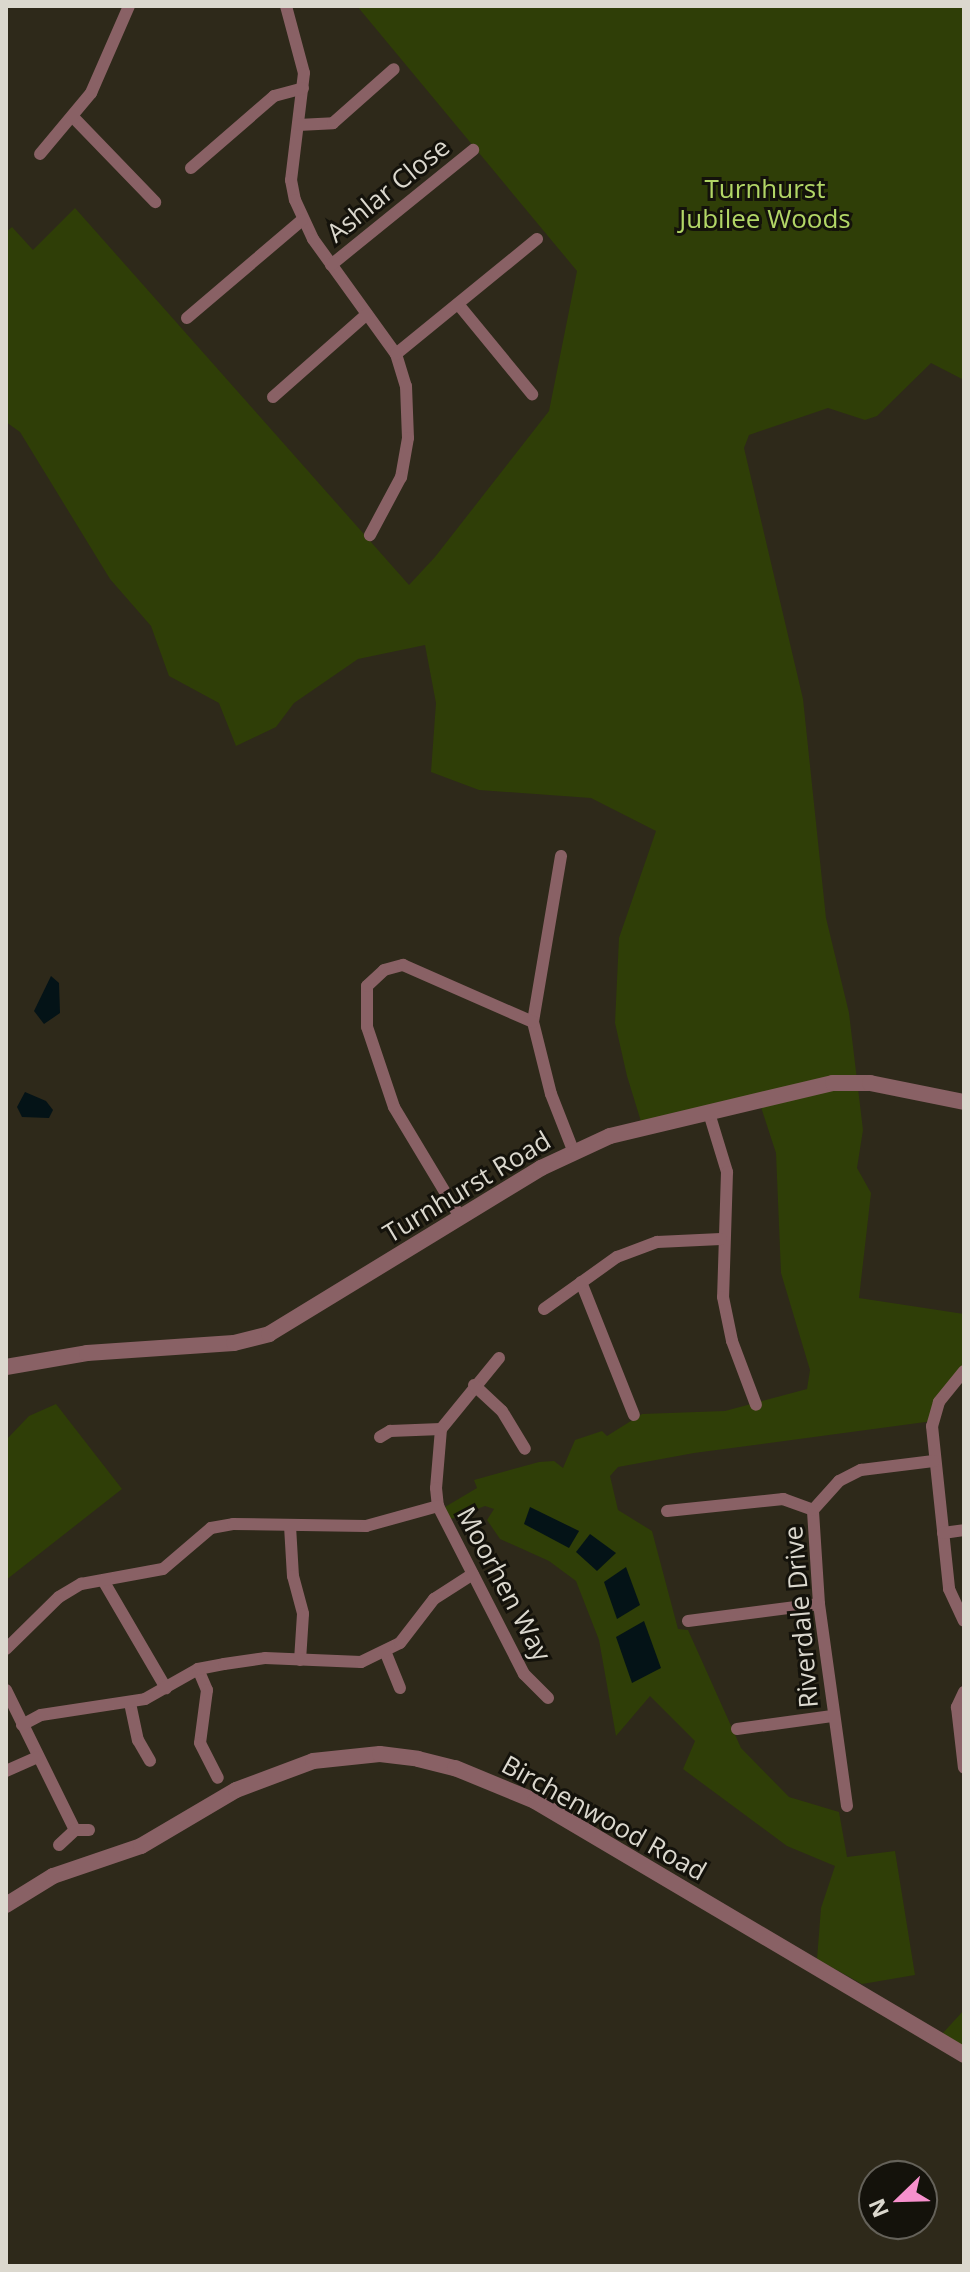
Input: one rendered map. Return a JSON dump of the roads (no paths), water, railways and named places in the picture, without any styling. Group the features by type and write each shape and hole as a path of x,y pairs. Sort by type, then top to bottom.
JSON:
{"street":[{"path":"40,154 74,118 107,64 128,8 114,6"},
{"path":"286,6 301,49 303,88 291,180 302,220 396,354 406,386 408,438 394,495 370,535"},
{"path":"298,125 333,123 373,79 394,69"},
{"path":"191,168 204,150 274,96 303,88"},
{"path":"74,118 155,202"},
{"name":"Ashlar Close","path":"331,265 473,150"},
{"path":"187,318 302,220"},
{"path":"396,354 537,239"},
{"path":"458,304 515,384 532,394"},
{"path":"291,400 278,393 367,314"},
{"path":"561,856 533,1022 551,1094 573,1150"},
{"path":"460,1217 394,1107 367,1027 367,986 384,970 403,965 533,1022"},
{"name":"Turnhurst Road","path":"6,1367 87,1353 234,1343 269,1334 573,1150 610,1136 833,1083 870,1083 964,1102"},
{"path":"709,1113 727,1172 729,1205 721,1239 723,1297 732,1341 756,1405"},
{"path":"544,1309 617,1257 657,1242 721,1239"},
{"path":"581,1282 634,1415"},
{"path":"6,1649 59,1597 81,1584 163,1569 211,1528 366,1526 438,1506 441,1429 499,1358"},
{"path":"964,1371 936,1410 933,1461 949,1589 964,1621"},
{"path":"474,1385 502,1411 525,1449"},
{"path":"385,1429 441,1429"},
{"name":"Riverdale Drive","path":"847,1806 832,1716 819,1604 813,1510 839,1481 861,1470 933,1461"},
{"path":"667,1511 783,1499 813,1510"},
{"name":"Moorhen Way","path":"438,1506 532,1681 548,1698"},
{"path":"290,1526 293,1576 303,1614 300,1660"},
{"path":"943,1533 964,1530"},
{"path":"22,1725 60,1711 130,1703 166,1688 198,1669 265,1658 361,1662 407,1638 434,1599 473,1574"},
{"path":"104,1582 166,1688"},
{"path":"688,1621 819,1604"},
{"path":"385,1651 402,1691"},
{"path":"198,1669 207,1690 200,1743 218,1778"},
{"name":"Moorhen Way","path":"521,1691 532,1681"},
{"path":"6,1690 75,1830"},
{"path":"964,1692 957,1707 964,1768"},
{"path":"130,1703 138,1740 150,1761"},
{"path":"737,1729 832,1716"},
{"name":"Birchenwood Road","path":"6,1905 53,1876 141,1846 236,1790 313,1761 380,1754 418,1759 455,1768 535,1801 964,2055"},
{"path":"6,1771 37,1757"},
{"path":"59,1845 75,1830 89,1830"}],"park label":[{"name":"Turnhurst Jubilee Woods","path":"765,204"}]}
